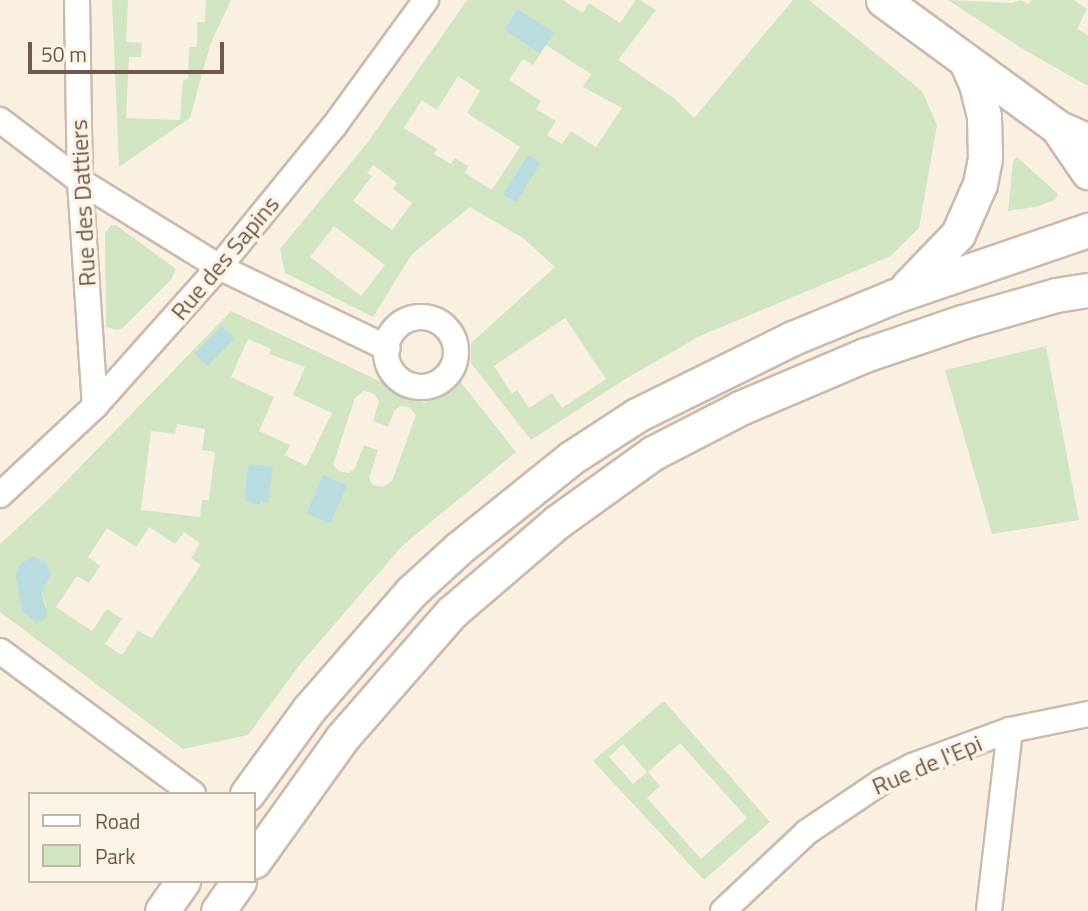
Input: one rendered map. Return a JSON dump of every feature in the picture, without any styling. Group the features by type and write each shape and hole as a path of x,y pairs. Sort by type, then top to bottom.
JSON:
{"main road":[{"path":"883,0 1057,127 1088,141"},
{"path":"895,296 930,267 958,234 980,184 985,158 984,116 966,62"},
{"path":"1057,127 1088,172"},
{"path":"248,792 309,709 388,617 458,548 542,480 637,415 697,383 793,338 895,296 1088,230"},
{"path":"256,858 342,738 434,631 503,566 614,480 696,430 798,382 962,322 1056,295 1088,290"},
{"path":"162,911 182,883"},
{"path":"218,911 238,883"}],"street":[{"name":"Rue des Dattiers","path":"77,0 80,181 95,406"},
{"name":"Rue des Sapins","path":"0,495 95,406 219,267 334,126 426,0"},
{"path":"0,120 80,181 219,267 387,348"},
{"path":"0,651 190,792"},
{"name":"Rue de l'Epi","path":"723,911 763,871 847,802 912,766 1010,730 1088,714"},
{"path":"989,911 1010,730"}],"green space":[{"path":"112,0 128,0 126,42 142,43 141,57 129,57 126,118 180,120 183,80 188,79 189,47 197,47 197,22 205,22 206,0 231,0 210,45 190,118 119,167"},
{"path":"467,0 563,0 583,13 589,3 620,23 636,0 640,0 656,10 618,60 674,98 694,118 793,0 809,0 922,91 937,125 919,228 891,256 700,336 627,378 531,440 471,363 471,343 555,267 523,238 470,207 412,254 373,317 285,273 280,249 368,142","holes":["505,30 554,32 546,45 591,74 583,87 622,108 596,147 571,131 562,144 547,135 556,121 536,109 541,101 509,80 523,59 533,65 541,53","458,76 480,91 467,113 520,147 492,190 465,173 468,166 455,158 451,164 434,154 437,149 404,128 422,100 437,110","529,155 516,203 504,195","373,165 397,183 393,189 412,203 392,230 353,201 372,176 367,173","334,226 385,265 361,296 310,257","565,318 606,379 562,408 552,393 529,408 517,390 512,394 494,366"]},
{"path":"948,0 1012,3 1021,0 1028,4 1032,0 1074,0 1087,9 1077,29 1088,35 1088,86 1021,48"},
{"path":"1017,157 1058,194 1055,200 1035,207 1008,211 1013,161"},
{"path":"111,225 116,225 176,269 171,280 123,328 117,330 106,327 105,233"},
{"path":"231,311 424,402 442,397 459,380 516,452 403,545 301,663 248,735 183,749 0,612 0,544 50,498","holes":["248,339 271,349 269,354 305,367 293,395 332,413 306,466 285,455 290,445 259,431 274,397 231,377","364,391 375,394 379,402 373,421 388,427 394,411 400,406 409,407 416,415 392,481 383,487 373,485 369,478 378,450 364,445 355,468 349,473 338,471 333,465 355,398","177,424 205,429 202,450 215,452 209,500 202,500 200,517 141,510 151,431 175,434","272,467 261,504 251,501","149,527 175,544 184,532 200,543 191,558 201,565 152,638 138,631 122,655 105,644 122,619 107,609 92,631 56,607 77,576 89,583 100,566 88,557 107,528 136,547","21,564 51,574 42,593 47,608 16,576"]},
{"path":"1046,346 1079,520 992,534 945,370"},
{"path":"664,701 770,822 704,880 593,761","holes":["680,743 747,818 701,859 647,798 660,786 648,772","623,744 647,772 633,784 609,757"]}],"water":[{"path":"518,9 554,32 540,53 504,30"},
{"path":"528,155 541,163 516,203 503,195"},
{"path":"222,326 235,339 207,366 194,354"},
{"path":"249,464 273,467 268,503 261,502 260,505 244,500"},
{"path":"323,475 347,485 331,524 307,514"},
{"path":"33,556 46,563 51,574 42,593 46,618 36,623 22,611 16,576 20,564"}]}
